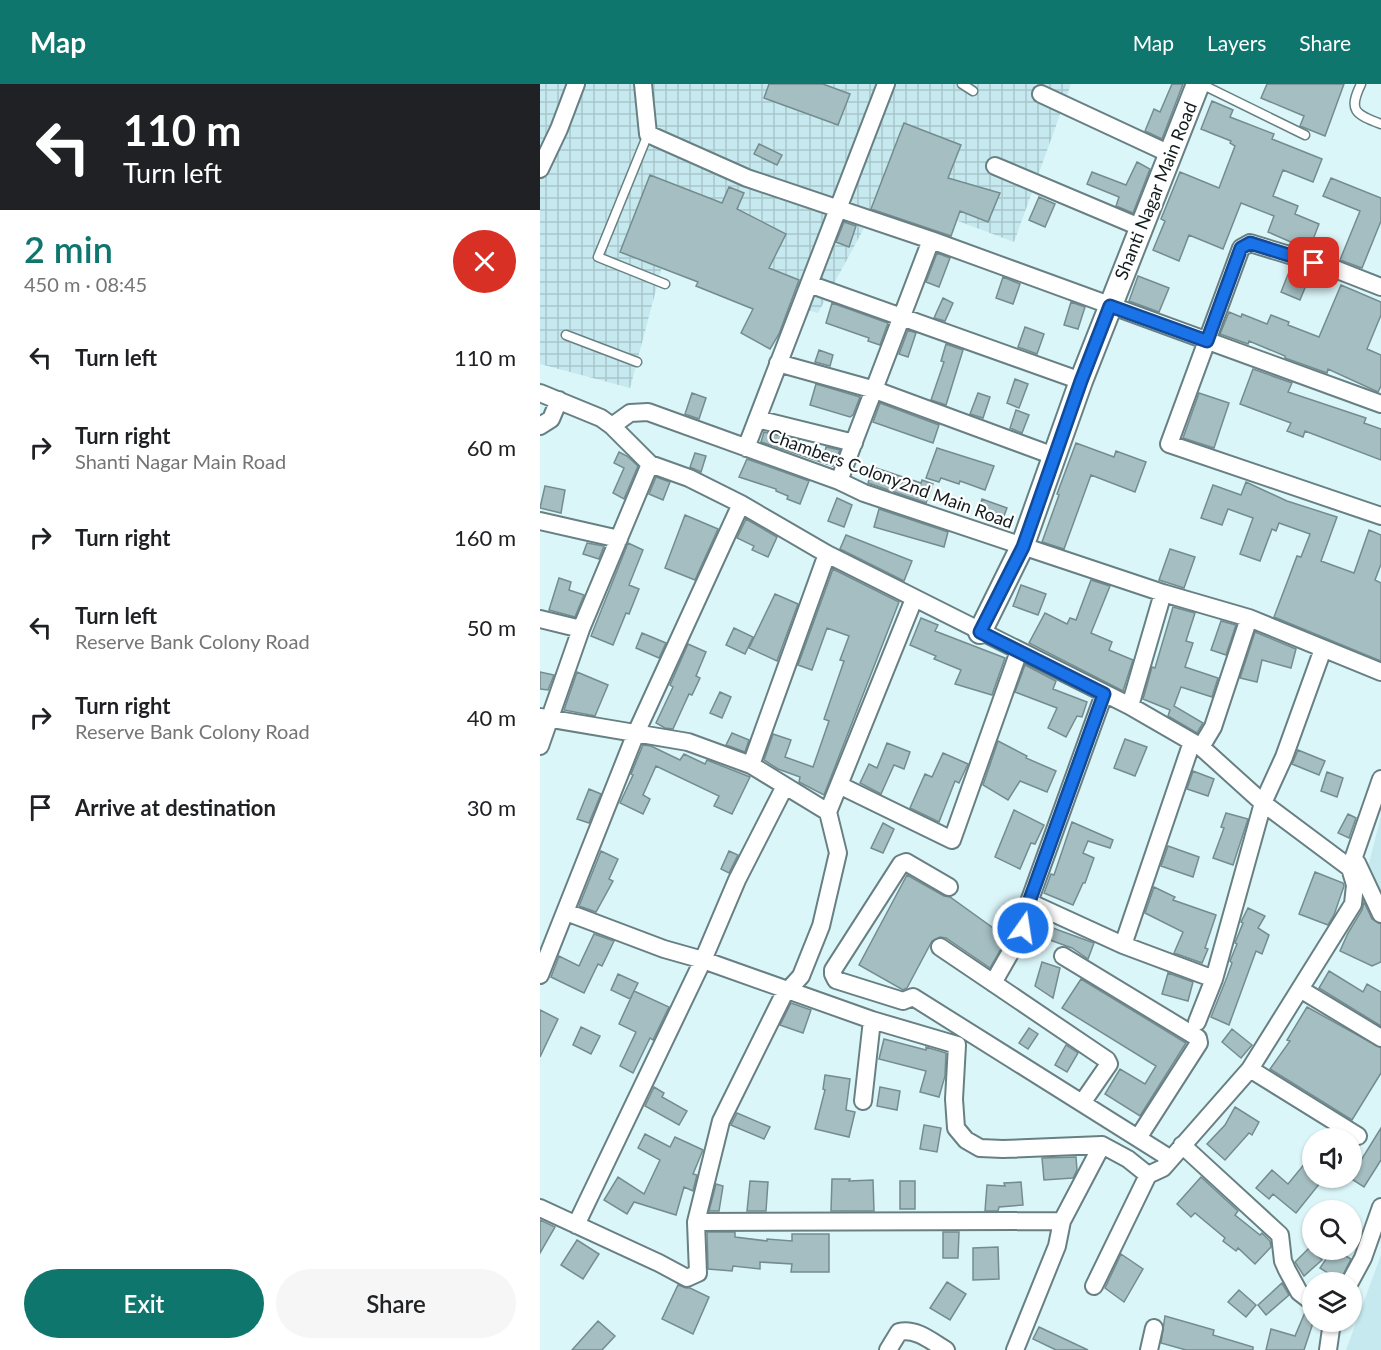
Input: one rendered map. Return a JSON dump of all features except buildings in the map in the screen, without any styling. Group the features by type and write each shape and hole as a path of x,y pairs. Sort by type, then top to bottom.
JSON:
{"street":[{"path":"540,169 559,129 576,84"},
{"path":"643,84 648,134 747,177 931,240 1381,404"},
{"path":"746,448 886,84"},
{"name":"Shanti Nagar Main Road","path":"980,632 1023,547 1081,381 1170,154 1200,84"},
{"path":"1041,94 1170,154"},
{"path":"995,166 1142,228"},
{"path":"838,481 931,240"},
{"path":"1381,287 1335,269 1250,243 1241,248 1169,444 1381,516"},
{"path":"809,284 1081,381"},
{"path":"778,363 875,390 1054,456"},
{"path":"540,393 590,412 612,426 650,464 689,478 741,504 827,554 1130,706 1196,744 1263,802 1352,862 1381,914"},
{"path":"540,426 551,419 559,400"},
{"name":"Chambers Colony2nd Main Road","path":"612,426 630,413 648,412 838,481 864,493 1163,593 1249,618 1381,672"},
{"path":"757,419 854,443"},
{"path":"540,746 544,719 650,464"},
{"path":"540,975 636,733 741,504"},
{"path":"540,521 619,539"},
{"path":"751,765 827,554"},
{"path":"1130,706 1163,593"},
{"path":"540,1208 687,1278 698,1274 696,1222 721,1121 783,996 801,976 821,926 838,853 828,812 914,599"},
{"path":"1123,945 1196,744 1214,727 1249,618"},
{"path":"540,619 581,629"},
{"path":"1197,1022 1214,979 1263,802 1284,757 1323,649"},
{"path":"838,785 952,840 1019,651"},
{"path":"993,983 1021,934 1029,902 1104,694"},
{"path":"544,719 688,742 751,765 828,812"},
{"path":"1094,1287 1148,1175 1163,1168 1250,1069 1353,904 1355,885 1352,862 1381,779"},
{"path":"576,1225 703,960 737,880 785,786"},
{"path":"949,887 906,862 901,864 833,970 836,980 903,1001 913,998 1171,1159"},
{"path":"1029,902 1123,945 1214,979"},
{"path":"566,912 664,949 703,960 872,1020 957,1045 954,1099 956,1128 966,1140 981,1148 1102,1145 1148,1175"},
{"path":"939,947 1107,1060 1109,1064 1082,1103"},
{"path":"1064,956 1198,1038 1199,1043 1138,1138"},
{"path":"1299,989 1381,1038"},
{"path":"863,1101 872,1020"},
{"path":"1250,1069 1345,1128"},
{"path":"1015,1350 1057,1246 1062,1221 1102,1145"},
{"path":"1182,1145 1280,1235 1283,1261 1302,1294"},
{"path":"1355,1272 1363,1258 1381,1207"},
{"path":"696,1222 1062,1221"},
{"path":"1149,1350 1154,1328"},
{"path":"888,1350 899,1332 907,1330 915,1332 946,1350"},
{"path":"1328,1350 1331,1332"}],"lane":[{"path":"962,84 973,91"},
{"path":"1200,84 1305,135"},
{"path":"1361,84 1353,100 1356,109 1361,116 1381,124"},
{"path":"648,134 598,256 665,284"},
{"path":"566,335 637,362"}],"shaded area":[{"path":"540,84 1071,84 1014,242 883,193 818,313 662,267 630,388 540,364"},
{"path":"1381,816 1381,894 1368,867"},
{"path":"1381,1255 1381,1350 1346,1350 1353,1332 1362,1332 1362,1307"}],"route":[{"path":"1023,928 1029,902 1104,694 980,632 1023,547 1081,381 1110,306 1207,341 1241,248 1250,243 1314,263"}]}
